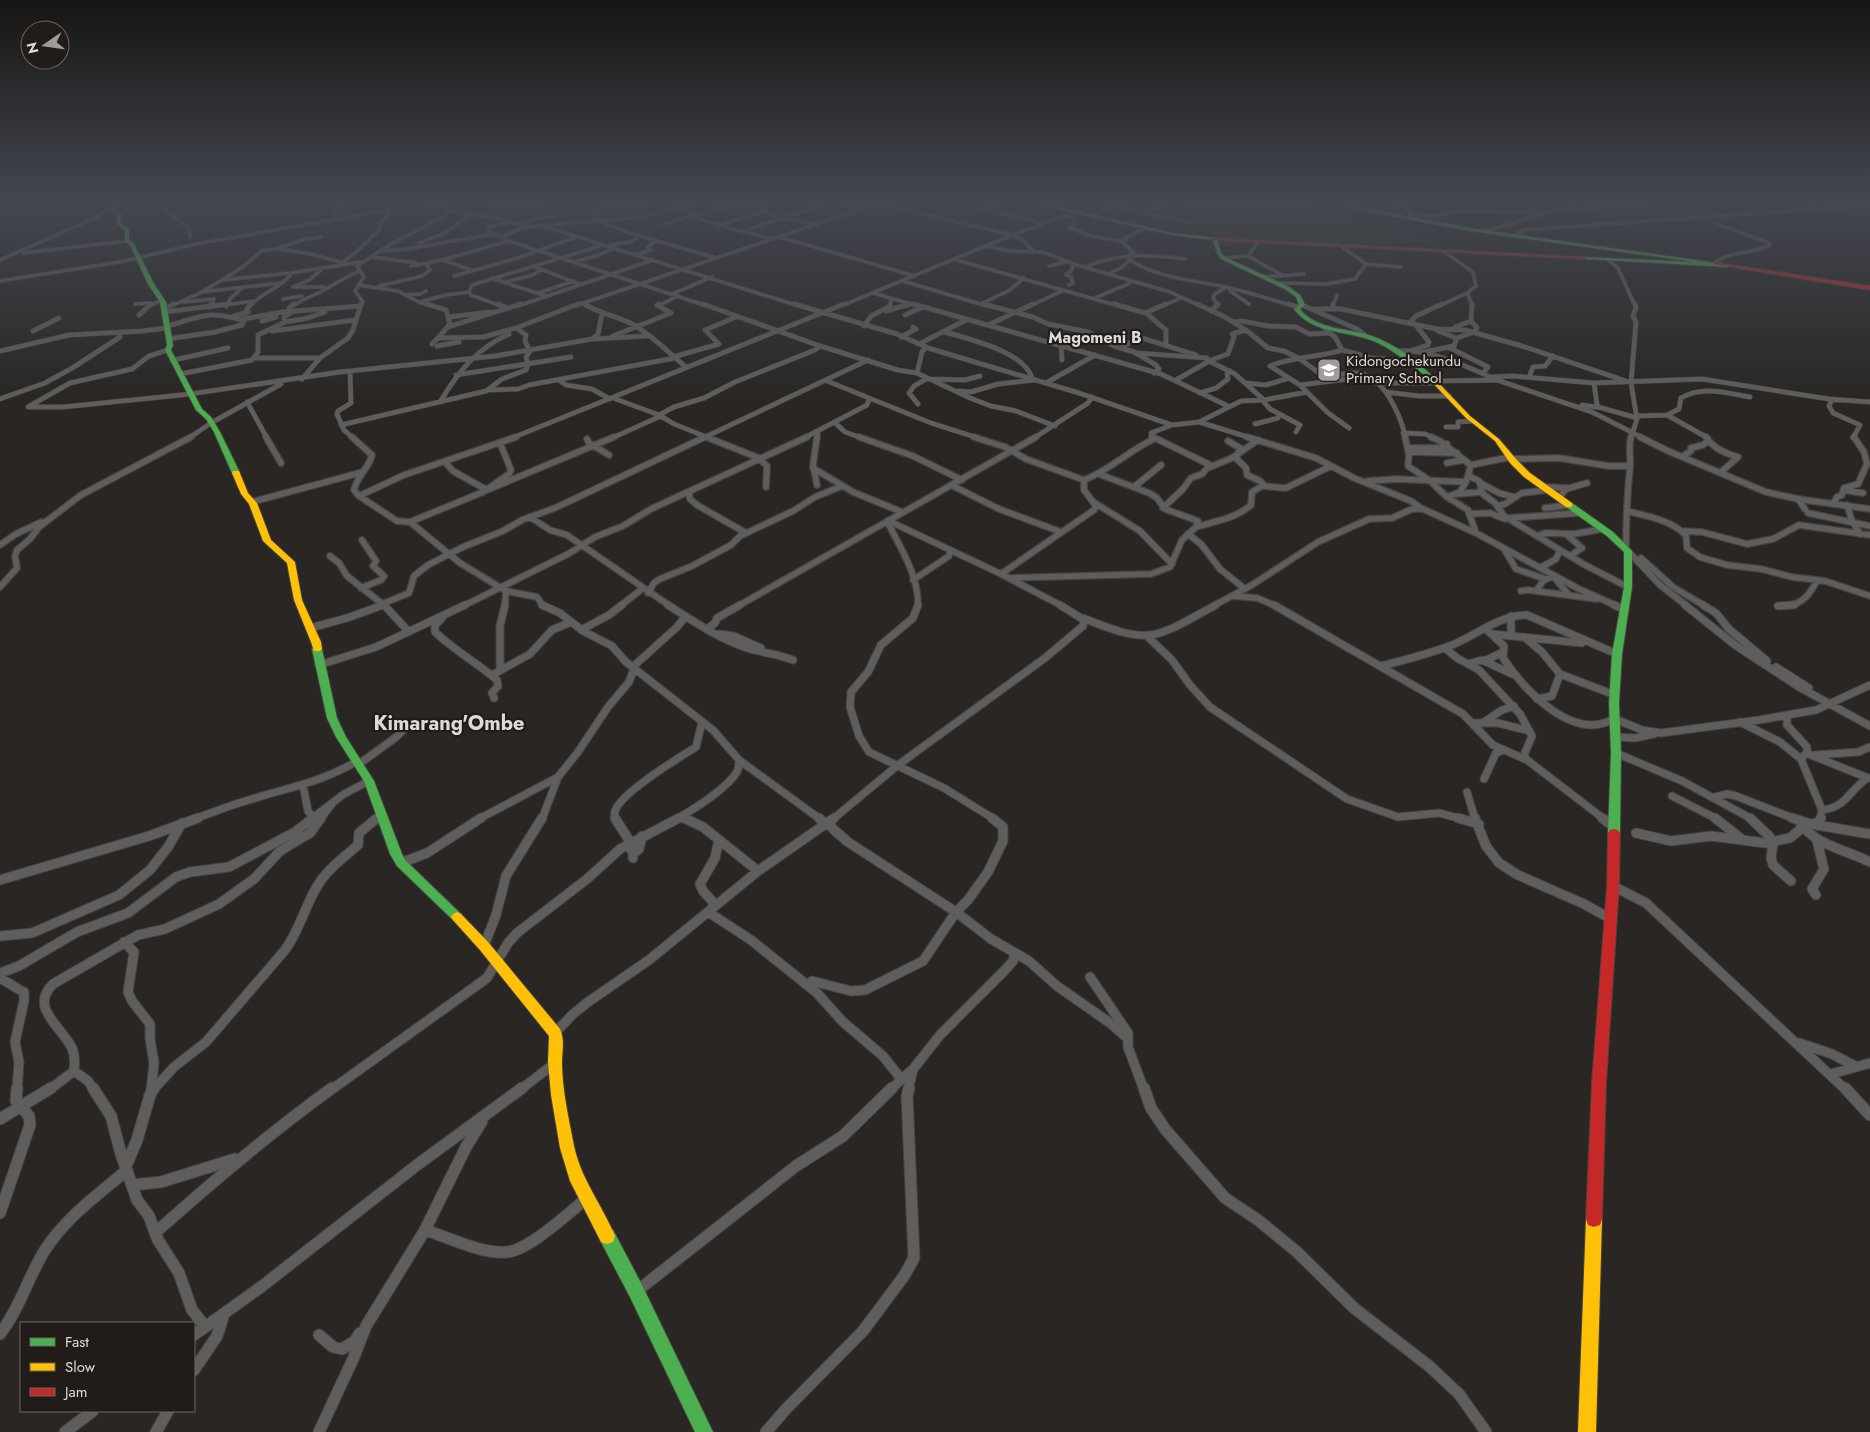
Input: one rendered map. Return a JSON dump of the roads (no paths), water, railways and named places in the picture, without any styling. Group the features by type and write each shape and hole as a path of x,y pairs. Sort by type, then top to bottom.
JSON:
{"main road":[{"path":"143,267 164,307 170,345 168,350 199,410 209,418 217,432 245,494 252,502 267,541 290,562 296,580 298,600 316,642 319,665 332,718 341,737 369,781 380,815 401,863 443,902 497,960 541,1018 555,1033 557,1039 558,1096 567,1148 575,1176 636,1291 704,1432"},
{"path":"1243,267 1263,276 1280,279 1296,293 1300,306 1299,313 1322,326 1366,336 1385,343 1398,351 1436,382 1473,421 1497,440 1529,477 1627,549 1628,587 1616,654 1613,886 1599,1092 1587,1432"},
{"path":"1740,267 1870,288"}],"street":[{"path":"0,281 85,267"},
{"path":"164,307 201,292 243,267"},
{"path":"222,280 292,273 326,267"},
{"path":"329,267 315,274 310,280 293,287 329,286"},
{"path":"302,380 320,359 347,339 352,332 360,306 364,301 355,291 364,277 357,267"},
{"path":"378,287 424,276 430,271 428,267"},
{"path":"462,267 471,270"},
{"path":"454,276 483,267"},
{"path":"469,292 472,284 530,267"},
{"path":"535,267 582,285"},
{"path":"588,267 820,346 898,370 917,373 991,406 1016,411 1055,426"},
{"path":"448,317 492,312 507,308 634,267"},
{"path":"677,267 901,336 921,343 926,347 1092,397 1172,425"},
{"path":"440,402 456,375 470,358 490,343 530,323 582,303 691,267"},
{"path":"883,267 915,276"},
{"path":"359,496 404,475 500,442 936,267"},
{"path":"983,267 1146,313 1166,330 1166,344"},
{"path":"1069,285 1073,283 1071,277 1066,275 1073,267"},
{"path":"1082,267 1153,286 1183,298 1234,322 1268,348 1282,350 1300,358 1325,376 1352,373 1366,376 1386,392 1395,407 1408,450 1408,466 1429,480 1446,497 1469,512 1490,513 1510,519 1580,513"},
{"path":"1107,274 1122,267"},
{"path":"1146,267 1165,275 1228,287 1315,309 1357,329 1366,336"},
{"path":"1263,267 1280,279 1327,284 1355,279 1364,267"},
{"path":"1413,323 1416,316 1467,293 1476,286 1473,272 1466,267"},
{"path":"1616,267 1636,307 1633,315 1636,322 1631,383 1637,423 1629,445 1630,466 1626,492 1627,549 1660,585 1735,644 1763,664 1828,704 1870,726"},
{"path":"502,282 530,276 542,270"},
{"path":"291,312 289,308 296,305 298,301 347,276 360,272"},
{"path":"232,317 247,313 247,309 255,301 288,279 292,273"},
{"path":"1280,279 1304,274"},
{"path":"1153,286 1165,275"},
{"path":"672,294 712,277"},
{"path":"491,278 546,296"},
{"path":"981,304 1009,292 1012,287 1024,278"},
{"path":"538,293 574,281"},
{"path":"903,281 1012,313 1032,317 1052,325 1088,332 1120,348 1134,352 1209,360"},
{"path":"1095,298 1128,284 1130,281"},
{"path":"201,292 281,284"},
{"path":"358,285 398,291 419,302 446,310 450,324 432,344"},
{"path":"301,287 283,299 315,294"},
{"path":"1228,287 1230,291 1249,304"},
{"path":"1210,311 1219,305 1213,298 1214,294 1228,287"},
{"path":"223,313 227,305 242,288"},
{"path":"407,295 420,294 426,290"},
{"path":"988,325 1064,290"},
{"path":"419,302 441,296 469,292"},
{"path":"469,292 471,295 507,308"},
{"path":"873,293 1095,355 1176,380 1228,406"},
{"path":"1453,329 1471,321 1474,312 1471,296 1467,293"},
{"path":"1333,308 1332,303 1337,298 1337,295"},
{"path":"608,338 671,313 658,305 678,296"},
{"path":"1146,313 1183,298"},
{"path":"180,302 214,299 210,308"},
{"path":"864,326 871,316 890,306 889,302 891,299"},
{"path":"135,304 152,303 164,307 210,308 255,301"},
{"path":"139,315 152,303"},
{"path":"582,303 602,314 617,317 636,326 686,367"},
{"path":"883,311 903,308 911,304"},
{"path":"167,331 201,315 223,313 234,319 243,319 291,312 360,306"},
{"path":"904,315 924,307"},
{"path":"448,327 472,322 507,308"},
{"path":"1315,309 1333,308 1413,323 1456,338 1474,332 1478,327 1471,321"},
{"path":"180,374 249,362 258,352 258,335 285,322 335,309"},
{"path":"262,321 285,316 291,312"},
{"path":"592,339 598,334 602,314"},
{"path":"285,316 285,322"},
{"path":"308,328 312,316"},
{"path":"341,425 462,398 489,390 518,389 529,385 674,357 718,345 719,343 705,330 736,317"},
{"path":"33,331 59,318"},
{"path":"0,351 68,336 167,331 222,331 244,324 243,319"},
{"path":"266,332 308,328 355,320"},
{"path":"921,343 966,320"},
{"path":"1234,322 1242,321 1268,326 1296,327 1309,334 1330,333"},
{"path":"1398,351 1412,350 1428,345 1429,342 1413,323"},
{"path":"507,325 526,335 525,340 531,349"},
{"path":"1322,326 1342,347 1342,350"},
{"path":"901,336 916,330 913,327"},
{"path":"1428,327 1474,332 1553,356 1631,383"},
{"path":"438,338 469,338 517,329"},
{"path":"1176,380 1209,360 1228,354 1234,337 1232,334 1246,330"},
{"path":"945,332 980,342 1023,363 1035,379"},
{"path":"0,399 45,383 69,370 98,350 116,341 120,337 119,333"},
{"path":"168,350 149,356 132,369 70,384 28,407 63,407 190,394 242,384 302,380 350,372 470,358 592,339 647,336"},
{"path":"437,346 461,342 469,338"},
{"path":"1142,338 1166,344 1209,360 1230,371 1246,383 1263,400 1267,407 1300,425 1296,432"},
{"path":"1422,352 1456,345 1456,338"},
{"path":"1120,348 1133,340"},
{"path":"1060,345 1062,360"},
{"path":"350,372 351,403 337,412 341,425 372,454 371,462 354,486 355,492 397,521 410,522 594,446 674,407 704,398 732,383 774,368 820,346"},
{"path":"917,373 922,352 926,347"},
{"path":"1448,347 1488,367 1482,373"},
{"path":"174,360 228,348"},
{"path":"398,366 414,360 531,349"},
{"path":"489,390 502,379 524,371 528,365 526,357 531,349"},
{"path":"1349,428 1319,405 1300,385 1270,366 1278,362 1326,355 1342,350 1372,358 1410,361"},
{"path":"1412,350 1492,376 1594,383 1702,379 1832,399 1870,402"},
{"path":"1134,352 1158,367 1159,369 1154,373"},
{"path":"1046,383 1095,355"},
{"path":"1529,378 1533,367 1545,366 1553,356"},
{"path":"456,375 570,357"},
{"path":"254,358 320,359"},
{"path":"297,362 320,359"},
{"path":"310,628 347,618 409,594 416,574 449,554 503,532 530,517 555,508 868,360"},
{"path":"1200,393 1216,388 1228,379 1227,374 1230,371"},
{"path":"918,404 909,393 914,386 927,379 964,380 980,376"},
{"path":"1300,385 1366,376"},
{"path":"1492,376 1497,380"},
{"path":"1246,383 1266,385 1289,378"},
{"path":"954,391 971,392 995,384 1035,379"},
{"path":"559,380 566,385 592,388 612,398 660,415 705,437 759,458 767,466 766,487"},
{"path":"1374,383 1497,380 1592,412 1683,456 1766,492 1798,499 1847,505 1870,511"},
{"path":"0,587 17,568 14,556 17,550 30,539 37,528 81,495 185,441 247,402 288,381"},
{"path":"827,381 931,423 1011,450 1026,459 1084,480 1099,474 1132,450 1152,440 1152,433 1172,425 1199,422 1228,406 1244,401 1263,400 1308,392"},
{"path":"1594,383 1597,405 1599,407"},
{"path":"1386,392 1418,396 1449,396"},
{"path":"1571,404 1599,407 1637,417 1667,415 1677,412 1680,408 1681,398 1690,392 1721,393 1750,397"},
{"path":"707,629 715,623 717,618 1055,426 1088,403 1092,397"},
{"path":"319,665 361,653 504,590 595,537 623,526 651,509 818,432 867,405 869,399"},
{"path":"1832,399 1830,406 1833,413 1860,425 1853,438 1864,452 1867,464 1858,484 1845,489 1833,504"},
{"path":"247,402 281,463"},
{"path":"1255,424 1271,421 1278,418 1279,415"},
{"path":"1667,415 1708,438 1708,442 1722,452 1738,457 1721,472"},
{"path":"1446,427 1458,427 1458,422 1460,421 1473,421"},
{"path":"834,422 845,432 913,456 962,480"},
{"path":"1199,422 1249,437 1256,441 1311,456 1476,533 1553,576 1625,610"},
{"path":"818,432 813,468 818,485"},
{"path":"1403,433 1425,434 1446,444 1462,460 1468,463"},
{"path":"1151,436 1208,463 1210,468"},
{"path":"587,439 594,446 609,455"},
{"path":"1162,508 1184,489 1191,478 1236,456 1256,441"},
{"path":"487,490 498,480 509,474 511,470 500,442"},
{"path":"1228,442 1240,448 1236,456"},
{"path":"1683,456 1691,451 1692,448 1703,446 1708,442"},
{"path":"1408,450 1442,448 1446,444"},
{"path":"1408,450 1457,454"},
{"path":"1236,456 1246,468 1247,475 1260,481 1265,486"},
{"path":"1446,497 1462,491 1471,465 1493,462 1495,459 1559,458 1581,460 1607,466 1630,466"},
{"path":"1446,463 1462,460"},
{"path":"445,462 453,471 487,490"},
{"path":"1134,487 1161,465"},
{"path":"1004,576 1151,574 1163,571 1172,564 1182,540 1188,534 1196,527 1246,510 1251,505 1253,491 1265,486 1286,488 1331,466"},
{"path":"813,468 863,497 902,512"},
{"path":"252,502 365,471"},
{"path":"1099,474 1155,496 1162,508 1198,522 1196,527"},
{"path":"1368,481 1467,479 1499,493 1514,497"},
{"path":"1084,480 1084,490 1095,503 1122,518 1140,531 1172,564"},
{"path":"1497,506 1509,503 1514,497 1523,492 1545,488 1566,488 1587,483"},
{"path":"1480,484 1482,492 1497,506 1502,514 1523,529 1628,587"},
{"path":"951,485 999,509 1061,532"},
{"path":"581,630 609,615 654,583 692,566 731,544 737,538 788,513 815,497 842,486"},
{"path":"1559,498 1563,495 1566,488"},
{"path":"1845,489 1863,493"},
{"path":"688,492 690,499 696,506 746,533"},
{"path":"1456,494 1482,492"},
{"path":"1798,499 1806,511 1870,526"},
{"path":"1004,576 1061,532 1092,512 1096,506 1095,503"},
{"path":"1545,508 1569,505"},
{"path":"1847,505 1852,521 1860,534"},
{"path":"890,506 911,508"},
{"path":"888,521 1004,576 1083,618 1128,636 1148,637 1174,629 1245,589 1318,542 1369,520 1392,518 1412,509 1421,508"},
{"path":"1627,511 1655,519 1681,532 1686,538 1687,548 1700,557 1727,565 1761,569 1796,578 1817,580 1870,596"},
{"path":"1469,512 1476,533"},
{"path":"530,517 548,529 565,534 645,591 685,617 716,634 734,636 793,660"},
{"path":"0,546 16,534 52,518"},
{"path":"812,981 856,991 873,988 884,980 923,961 956,912 968,900 991,866 1003,841 1003,827 1000,823 986,816 955,794 866,750 859,735 849,699 850,694 868,672 878,648 914,616 918,603 913,580 902,548 888,521"},
{"path":"410,522 460,563 504,590 537,597 543,606 560,613 581,630 612,646 634,668 722,739 739,760 828,824 848,842 1029,961 1057,986 1110,1023 1128,1039"},
{"path":"1681,532 1702,532 1747,544 1773,539 1799,525 1870,535"},
{"path":"1537,536 1545,533 1566,534 1602,529"},
{"path":"1188,534 1201,544 1220,569 1245,589"},
{"path":"1566,534 1582,548 1570,556"},
{"path":"361,588 381,580 384,576 373,566 376,559 366,550 365,542 362,540"},
{"path":"1501,547 1507,552 1516,570 1545,579"},
{"path":"1627,549 1653,567 1678,591 1716,612 1729,629 1755,652 1806,686 1828,704"},
{"path":"913,580 950,556 950,550"},
{"path":"1540,568 1556,559 1560,550"},
{"path":"330,556 339,563 347,576 380,600 409,632"},
{"path":"1536,591 1545,579 1553,576"},
{"path":"1553,576 1558,584 1570,595"},
{"path":"1778,606 1793,606 1808,598 1817,580"},
{"path":"500,669 502,651 500,625 506,609 504,590"},
{"path":"1520,591 1536,591 1600,599"},
{"path":"1232,596 1258,598 1267,601 1463,714 1493,745 1527,760 1561,788 1613,826"},
{"path":"446,614 435,625 436,632 453,649 473,660 492,674 499,683 492,694 494,698"},
{"path":"1380,666 1445,648 1489,631 1511,616 1527,614 1590,644 1616,654"},
{"path":"1511,616 1511,636"},
{"path":"484,946 496,914 506,876 541,820 558,777 628,682 634,668 646,653 677,627 685,617"},
{"path":"555,1033 573,1014 649,960 758,871 828,824 898,765 1061,646 1083,626 1083,618"},
{"path":"492,674 530,654 552,630 571,622"},
{"path":"1489,631 1511,636 1590,644"},
{"path":"1489,631 1504,646 1504,660 1517,676 1537,698 1555,712 1582,722 1608,723 1615,719 1642,730 1661,733"},
{"path":"1148,637 1172,660 1190,685 1210,707 1346,799 1398,817 1439,813 1479,824"},
{"path":"1523,637 1542,652 1560,674 1615,696"},
{"path":"1445,648 1477,668 1514,706 1529,731 1532,740 1524,755 1527,760"},
{"path":"1468,664 1479,660 1491,660 1497,654 1504,652"},
{"path":"1484,661 1517,676"},
{"path":"1537,698 1552,696 1560,674"},
{"path":"1615,736 1635,738 1738,721 1787,716 1816,710 1870,685"},
{"path":"1484,722 1502,710 1514,706"},
{"path":"1636,833 1671,841 1711,836 1773,843 1790,838 1805,824 1821,819 1822,810 1806,756 1807,747 1785,723 1787,716"},
{"path":"1738,721 1779,740 1806,756 1869,778"},
{"path":"632,851 615,820 615,811 629,794 670,763 696,747 702,722"},
{"path":"1472,723 1498,723 1529,731"},
{"path":"0,880 149,836 247,800 303,785 341,771 358,763 395,738 410,724"},
{"path":"1806,756 1858,752 1870,747"},
{"path":"1484,779 1496,753 1504,750"},
{"path":"1616,754 1670,774 1757,824 1773,843 1771,859 1773,865 1791,881"},
{"path":"632,851 642,836 682,817 727,783 738,770 739,760"},
{"path":"401,863 427,853 483,817 558,777"},
{"path":"1822,810 1840,807 1859,784 1869,778"},
{"path":"0,973 19,966 77,932 128,913 176,877 190,872 220,869 235,865 284,839 314,819 348,791 369,781"},
{"path":"303,785 308,811 314,819"},
{"path":"1467,792 1470,806 1479,824 1486,846 1499,863 1508,870 1584,904 1611,919"},
{"path":"1714,798 1727,794 1736,796 1805,824 1870,834"},
{"path":"1672,796 1706,811 1728,826 1743,840"},
{"path":"0,1119 68,1077 74,1071 75,1061 72,1048 47,1013 42,999 46,991 53,984 138,935 165,929 219,904 254,879 280,851 310,833 332,804"},
{"path":"150,1095 163,1077 206,1042 282,954 295,936 322,879 358,845 359,833 373,823 380,815"},
{"path":"682,817 703,827 758,871"},
{"path":"0,936 26,934 39,930 119,895 150,870 168,847 182,823"},
{"path":"1805,824 1817,841 1825,866 1818,881 1812,888 1816,895"},
{"path":"710,910 714,904 703,891 700,884 715,858 718,840"},
{"path":"1817,841 1870,862"},
{"path":"155,1233 244,1154 318,1096 382,1054 487,978 497,960 517,933 587,879 620,849 632,851"},
{"path":"1613,886 1646,904 1831,1074 1870,1115"},
{"path":"710,910 817,993 848,1027 883,1056 902,1080"},
{"path":"0,1334 21,1305 46,1249 76,1213 126,1168 137,1140 150,1095 155,1068 153,1050 148,1034 150,1024 132,1001 128,992 134,952 124,942"},
{"path":"636,1291 796,1166 838,1140 914,1068 940,1035 1006,969 1013,961 1015,953"},
{"path":"1090,977 1125,1029 1131,1055 1151,1108 1165,1129 1213,1186 1225,1198 1258,1220 1297,1252 1354,1308 1429,1366 1459,1394 1486,1432"},
{"path":"0,979 4,980 11,987 21,989 24,995 15,1042 19,1062 16,1101 31,1117 31,1126 0,1213"},
{"path":"1796,1042 1832,1054 1855,1066"},
{"path":"195,1334 224,1314 417,1164 485,1117 556,1062"},
{"path":"1831,1074 1870,1063"},
{"path":"766,1432 786,1409 863,1331 904,1276 914,1258 907,1096 914,1068"},
{"path":"74,1071 88,1081 111,1116 137,1200 148,1216 155,1233 179,1273 192,1310 205,1326"},
{"path":"319,1335 332,1347 342,1349 354,1341 366,1326 425,1230 466,1147 485,1117"},
{"path":"132,1185 166,1181 227,1162 244,1154"},
{"path":"425,1230 471,1246 514,1252 587,1198"},
{"path":"195,1369 217,1336 224,1314"},
{"path":"319,1432 354,1357 366,1326"},
{"path":"65,1432 92,1412"},
{"path":"156,1432 167,1412"}],"place":[{"name":"Kidongochekundu Primary School","path":"1329,370"}],"district":[{"name":"Magomeni B","path":"1095,337"},
{"name":"Kimarang'Ombe","path":"449,723"}]}
